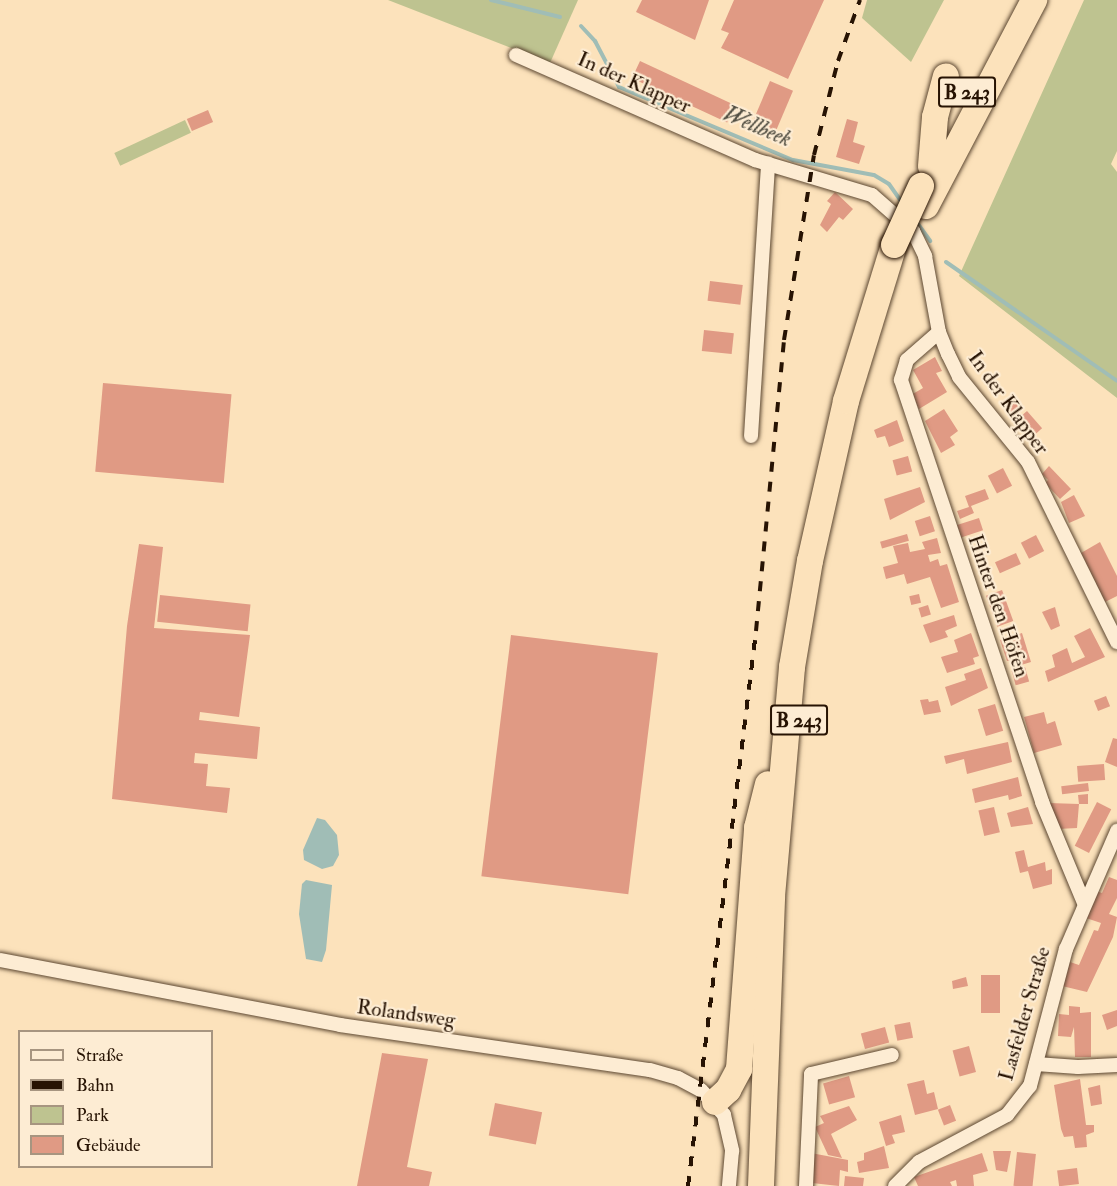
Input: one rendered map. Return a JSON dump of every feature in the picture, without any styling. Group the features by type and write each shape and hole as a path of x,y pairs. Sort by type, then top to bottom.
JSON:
{"highway":[{"name":"B 243","path":"761,1186 764,1043 782,751 806,584 826,484 846,401 898,255 1017,0"},
{"name":"B 243","path":"931,181 1034,0"},
{"path":"931,181 935,117 946,76"},
{"path":"931,181 986,122"},
{"name":"B 243","path":"775,1186 784,890 807,662 840,485 898,255"},
{"path":"715,1102 728,1090 740,1069 757,828 766,788 782,751"}],"street":[{"name":"In der Klapper","path":"516,55 768,164 872,195 913,231 925,256 939,332 959,377 1028,462 1117,642"},
{"path":"751,436 768,164"},
{"name":"Hinter den Höfen","path":"939,332 907,360 901,380 1042,802 1084,903"},
{"name":"Lasfelder Straße","path":"895,1186 919,1162 995,1123 1016,1107 1030,1086 1066,949 1117,831"},
{"name":"Rolandsweg","path":"0,960 340,1025 650,1070 678,1078 715,1102"},
{"path":"806,1186 811,1074 892,1055"},
{"path":"1036,1064 1078,1068 1117,1065"},
{"path":"715,1102 730,1132 729,1186"}],"green space":[{"path":"388,0 578,0 550,63"},
{"path":"867,0 944,0 911,62 862,18"},
{"path":"1084,0 1117,0 1117,151 1111,164 1117,172 1117,398 959,276"},
{"path":"185,120 191,133 120,166 114,153"}],"water":[{"path":"317,818 325,820 337,835 339,855 333,866 322,869 304,860 303,850"},
{"path":"306,880 332,885 326,950 322,962 306,959 299,914 302,884"}],"building":[{"path":"642,0 709,0 695,40 636,12"},
{"path":"734,0 824,0 788,79 721,48 729,33 721,30"},
{"path":"640,61 735,105 727,123 632,78"},
{"path":"770,81 793,91 775,134 752,124"},
{"path":"208,110 213,122 192,131 187,119"},
{"path":"847,119 858,122 853,142 865,146 859,164 836,157"},
{"path":"835,192 853,209 843,220 839,217 827,232 820,225 831,204 827,201"},
{"path":"710,281 743,285 740,305 708,301"},
{"path":"704,330 734,333 732,354 702,351"},
{"path":"935,357 942,371 936,373 947,392 919,409 911,395 923,388 913,370"},
{"path":"103,383 232,394 224,483 95,472"},
{"path":"1017,400 1024,408 1012,419 1005,410"},
{"path":"944,409 958,431 950,437 955,445 941,453 925,421"},
{"path":"1027,411 1042,428 1029,440 1014,422"},
{"path":"897,420 904,441 889,447 885,436 877,438 874,430"},
{"path":"908,456 912,471 897,476 893,460"},
{"path":"1049,466 1071,489 1060,499 1045,483 1048,480 1042,474"},
{"path":"1003,468 1012,486 997,494 988,476"},
{"path":"920,487 925,502 890,520 884,499"},
{"path":"985,489 989,499 971,506 974,513 960,519 957,511 969,507 965,496"},
{"path":"1074,495 1085,516 1069,523 1061,502"},
{"path":"930,516 935,531 920,536 915,521"},
{"path":"979,518 983,530 961,537 957,525"},
{"path":"907,534 909,541 882,548 880,542"},
{"path":"1036,535 1044,551 1029,559 1021,543"},
{"path":"937,538 941,553 928,555 930,562 938,559 940,566 947,564 959,602 941,608 930,577 907,584 904,574 886,579 883,567 898,563 893,546 908,543 910,552 925,549 922,542"},
{"path":"1100,542 1117,576 1117,596 1105,602 1081,553"},
{"path":"139,544 163,547 154,628 250,635 239,717 200,712 199,720 260,727 257,759 195,753 194,763 208,764 206,786 230,788 227,813 112,799 127,626"},
{"path":"1016,553 1021,564 1000,573 995,562"},
{"path":"1002,590 1013,621 997,627 986,596"},
{"path":"919,594 921,603 911,605 909,596"},
{"path":"160,595 251,605 248,631 157,622"},
{"path":"928,605 931,615 921,617 918,608"},
{"path":"1055,607 1060,626 1051,630 1042,612"},
{"path":"954,615 957,626 945,631 948,637 930,643 923,625"},
{"path":"1090,628 1105,657 1048,682 1045,671 1055,667 1052,655 1067,648 1072,663 1085,657 1074,636"},
{"path":"971,633 979,656 973,658 975,664 947,673 941,657 958,652 954,640"},
{"path":"1022,633 1031,662 1014,667 1012,660 1007,661 1000,640"},
{"path":"511,635 658,653 628,894 481,876"},
{"path":"1025,667 1029,681 1016,685 1012,671"},
{"path":"981,668 988,688 951,706 945,687 966,680 964,674"},
{"path":"1106,696 1110,706 1098,711 1094,701"},
{"path":"928,699 929,702 938,700 941,712 924,715 920,700"},
{"path":"995,704 1003,731 986,736 978,709"},
{"path":"1044,712 1047,724 1055,721 1062,745 1034,753 1024,717"},
{"path":"1113,738 1117,739 1117,767 1105,762"},
{"path":"1008,742 1012,762 967,774 964,759 946,764 944,756"},
{"path":"1104,764 1105,780 1078,782 1077,766"},
{"path":"1018,777 1022,796 1009,800 1008,795 975,803 972,789"},
{"path":"1088,783 1089,791 1062,794 1061,786"},
{"path":"1088,794 1088,804 1079,804 1078,795"},
{"path":"1097,802 1111,809 1089,853 1075,846"},
{"path":"1049,803 1079,804 1077,828 1058,829"},
{"path":"994,807 1000,832 984,836 978,811"},
{"path":"1028,807 1033,824 1011,827 1007,813"},
{"path":"1024,850 1028,867 1045,862 1046,871 1052,869 1052,884 1033,889 1028,871 1020,873 1015,852"},
{"path":"1109,877 1117,880 1117,898 1109,914 1117,917 1113,937 1087,992 1062,986 1070,962 1079,965 1094,930 1098,931 1101,923 1086,918 1096,891 1102,893"},
{"path":"981,975 1000,975 1000,1013 981,1013"},
{"path":"966,977 968,986 953,989 952,981"},
{"path":"1069,1006 1080,1007 1080,1013 1091,1012 1091,1057 1075,1057 1074,1027 1071,1037 1058,1036 1059,1014 1069,1015"},
{"path":"1117,1010 1117,1026 1107,1030 1102,1015"},
{"path":"910,1022 913,1038 897,1041 894,1025"},
{"path":"885,1027 889,1042 865,1049 861,1033"},
{"path":"969,1046 976,1072 960,1076 953,1050"},
{"path":"382,1053 428,1059 407,1167 432,1172 429,1186 357,1186"},
{"path":"849,1076 855,1097 829,1105 823,1083"},
{"path":"1080,1079 1086,1125 1094,1125 1094,1132 1086,1135 1087,1147 1075,1148 1073,1136 1064,1137 1061,1129 1054,1085"},
{"path":"924,1080 927,1094 934,1092 938,1109 915,1115 907,1084"},
{"path":"1100,1085 1102,1104 1091,1106 1088,1088"},
{"path":"495,1103 542,1112 536,1145 489,1135"},
{"path":"950,1105 956,1121 944,1126 938,1110"},
{"path":"849,1106 857,1120 831,1134 842,1158 828,1155 815,1127 824,1123 820,1116"},
{"path":"901,1115 905,1132 892,1135 895,1143 886,1146 879,1122"},
{"path":"884,1146 889,1168 859,1173 857,1162 864,1160 864,1153"},
{"path":"993,1151 1011,1151 1007,1172 996,1170"},
{"path":"1017,1152 1036,1154 1033,1186 1013,1186"},
{"path":"811,1153 848,1160 848,1172 840,1170 839,1186 812,1183"},
{"path":"982,1153 988,1171 973,1175 974,1186 957,1186 956,1180 950,1182 952,1186 918,1186 914,1177"},
{"path":"1077,1168 1079,1184 1059,1186 1057,1170"},
{"path":"845,1176 864,1178 863,1186 844,1186"}],"waterway":[{"name":"Wellbeek","path":"491,0 560,17"},
{"name":"Wellbeek","path":"581,26 595,41 619,87 793,160 874,175 889,184 903,204"},
{"name":"Wellbeek","path":"915,220 930,241"},
{"name":"Wellbeek","path":"946,262 1117,381"}],"railway":[{"path":"688,1186 756,631 784,340 814,155 838,61 860,0"}]}
